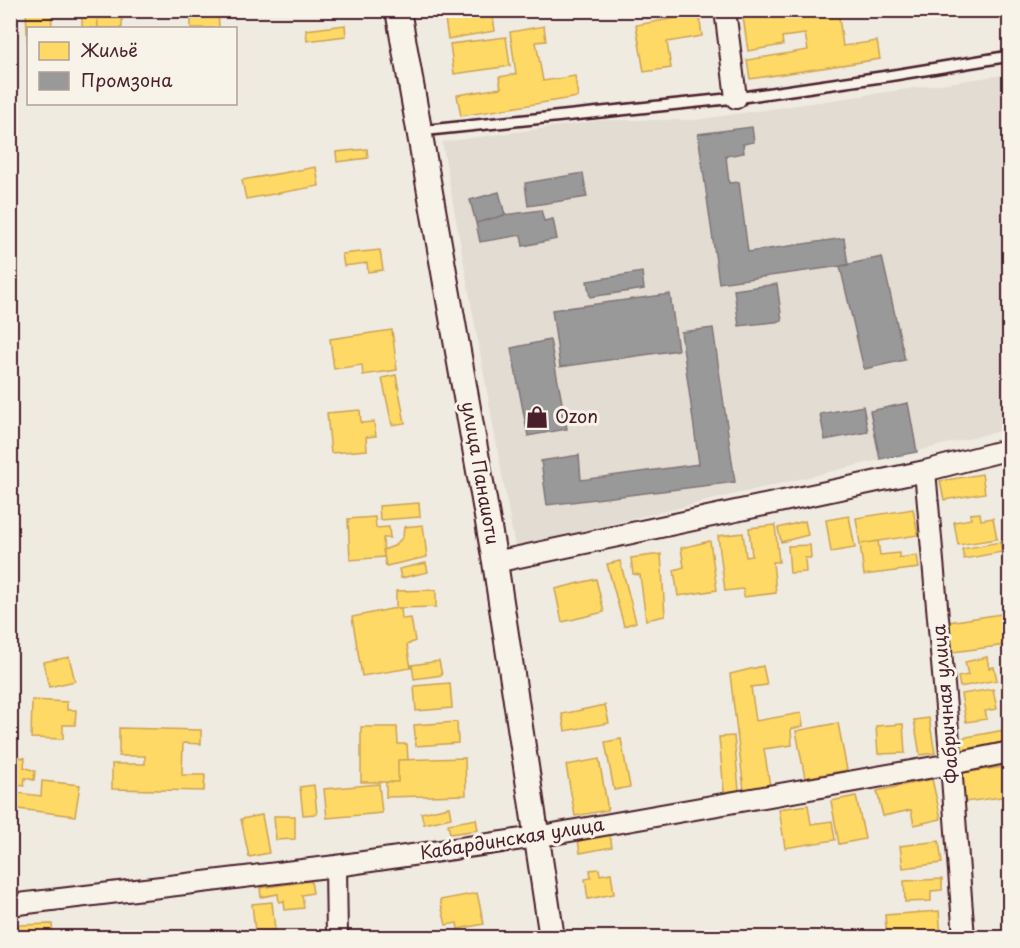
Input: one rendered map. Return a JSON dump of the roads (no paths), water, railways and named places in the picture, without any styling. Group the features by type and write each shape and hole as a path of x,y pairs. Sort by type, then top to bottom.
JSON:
{"street":[{"name":"улица Панаиоти","path":"398,10 495,562 552,938"},
{"path":"725,10 736,98"},
{"path":"495,562 925,471 1010,448"},
{"name":"Фабричная улица","path":"925,471 964,938"},
{"name":"Кабардинская улица","path":"10,905 336,866 536,837 1010,752"},
{"path":"336,866 337,938"}],"lane":[{"path":"420,131 736,98 1010,56"}],"place":[{"name":"Ozon","path":"537,417"}]}
